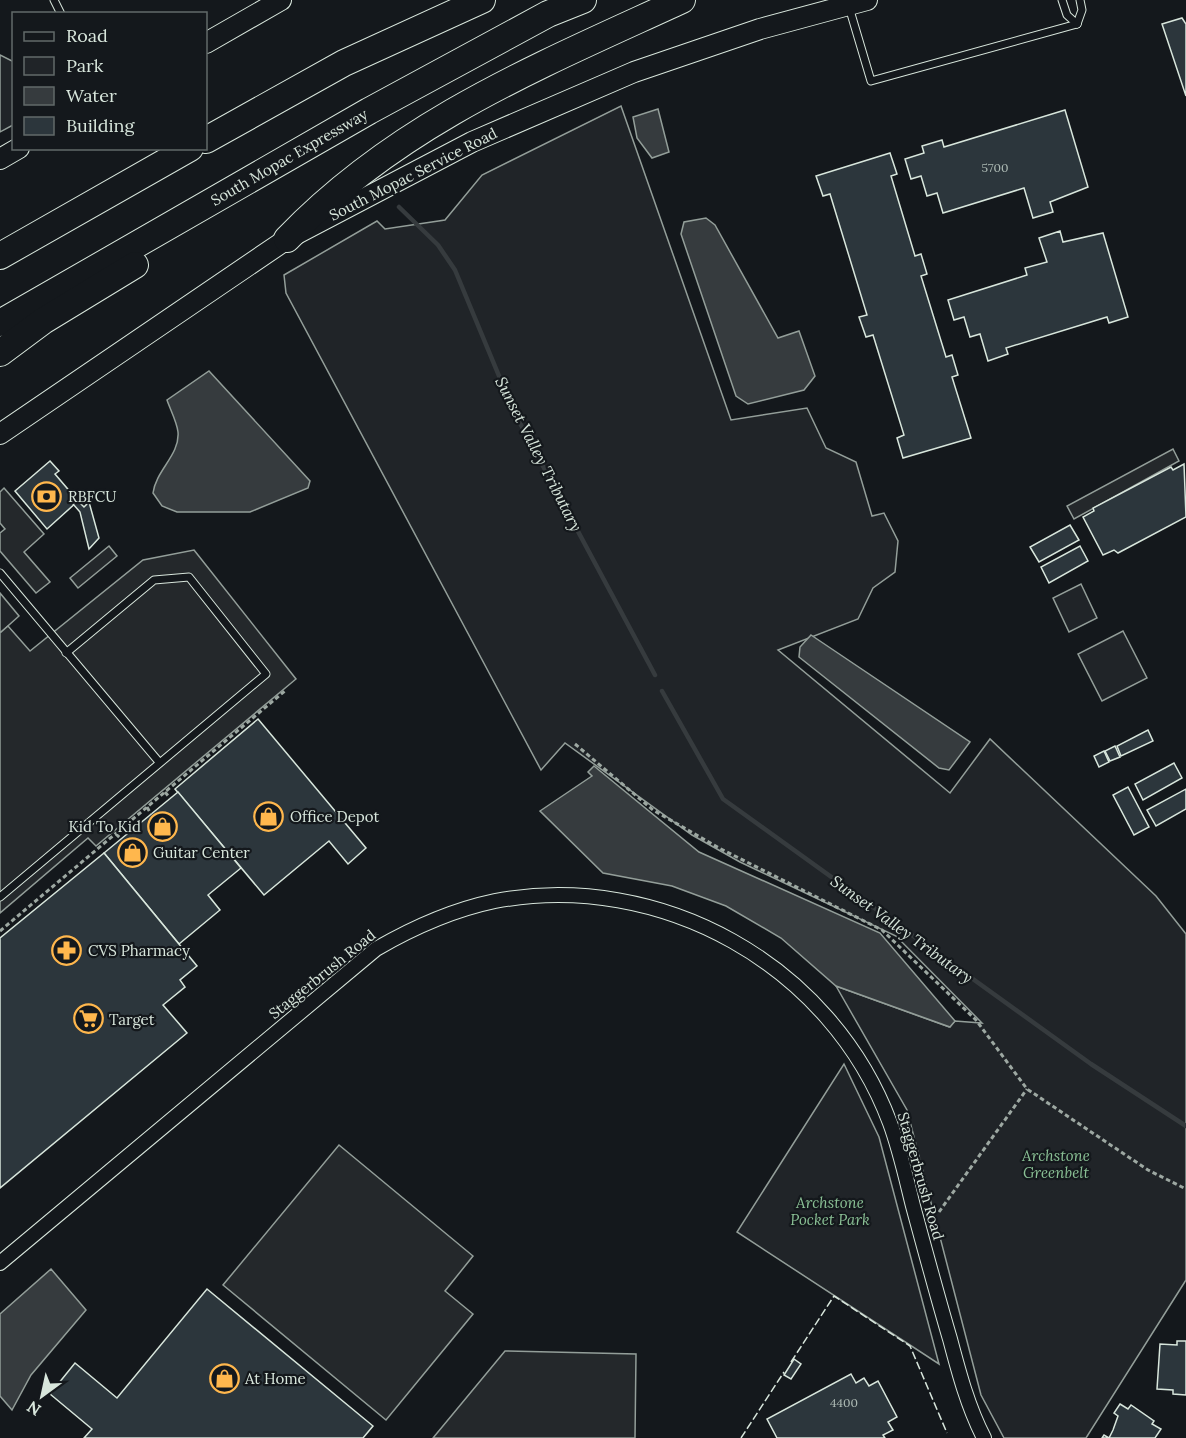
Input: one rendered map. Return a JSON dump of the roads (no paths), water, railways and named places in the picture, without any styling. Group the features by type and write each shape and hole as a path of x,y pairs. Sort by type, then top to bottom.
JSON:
{"highway":[{"path":"207,139 344,63 482,0"},
{"name":"South Mopac Expressway","path":"0,322 369,111 548,14 583,0"},
{"path":"287,239 320,204 390,150 445,114 498,85 682,0"},
{"path":"0,256 186,150"},
{"path":"0,353 43,321 137,263 219,197"},
{"path":"0,240 59,221"}],"main road":[{"name":"South Mopac Service Road","path":"0,434 287,239 472,142 634,72 760,29 867,0"},
{"path":"207,42 273,2"},
{"path":"0,159 16,150"}],"street":[{"name":"Staggerbrush Road","path":"0,1263 376,949 424,923 495,901 576,896 629,902 703,925 766,961 824,1013 856,1055 890,1125 962,1387 984,1438"}],"lane":[{"path":"1062,0 1066,15 1077,24"},
{"path":"1077,24 1082,10 1080,0"},
{"path":"848,5 871,81 1077,24"},
{"path":"0,573 159,762"},
{"path":"0,897 266,674 189,578 154,580 66,653"}],"water":[{"path":"658,109 669,152 652,158 637,138 633,117"},
{"path":"706,218 715,225 778,338 799,331 815,376 804,390 748,404 736,396 681,234 684,222"},
{"path":"209,371 310,481 308,488 250,512 177,512 162,506 153,493 158,477 172,455 178,440 175,420 167,400"},
{"path":"811,635 970,742 949,770 939,768 799,657 800,647"},
{"path":"594,766 699,852 880,933 955,1021 950,1027 836,986 781,938 726,906 672,886 603,873 540,811 592,776 588,772"},
{"path":"51,1269 86,1310 31,1375 12,1410 0,1396 0,1314"}],"waterway":[{"name":"Sunset Valley Tributary","path":"399,207 438,245 455,270 514,412 655,675"},
{"name":"Sunset Valley Tributary","path":"662,691 723,799 1091,1064 1186,1126"}],"place":[{"name":"RBFCU","path":"47,496"},
{"name":"Office Depot","path":"269,816"},
{"name":"Kid To Kid","path":"162,826"},
{"name":"Guitar Center","path":"132,852"},
{"name":"CVS Pharmacy","path":"67,950"},
{"name":"Target","path":"88,1019"},
{"name":"At Home","path":"224,1378"}],"park label":[{"name":"Archstone Greenbelt","path":"1056,1164"},
{"name":"Archstone Pocket Park","path":"830,1210"}]}
